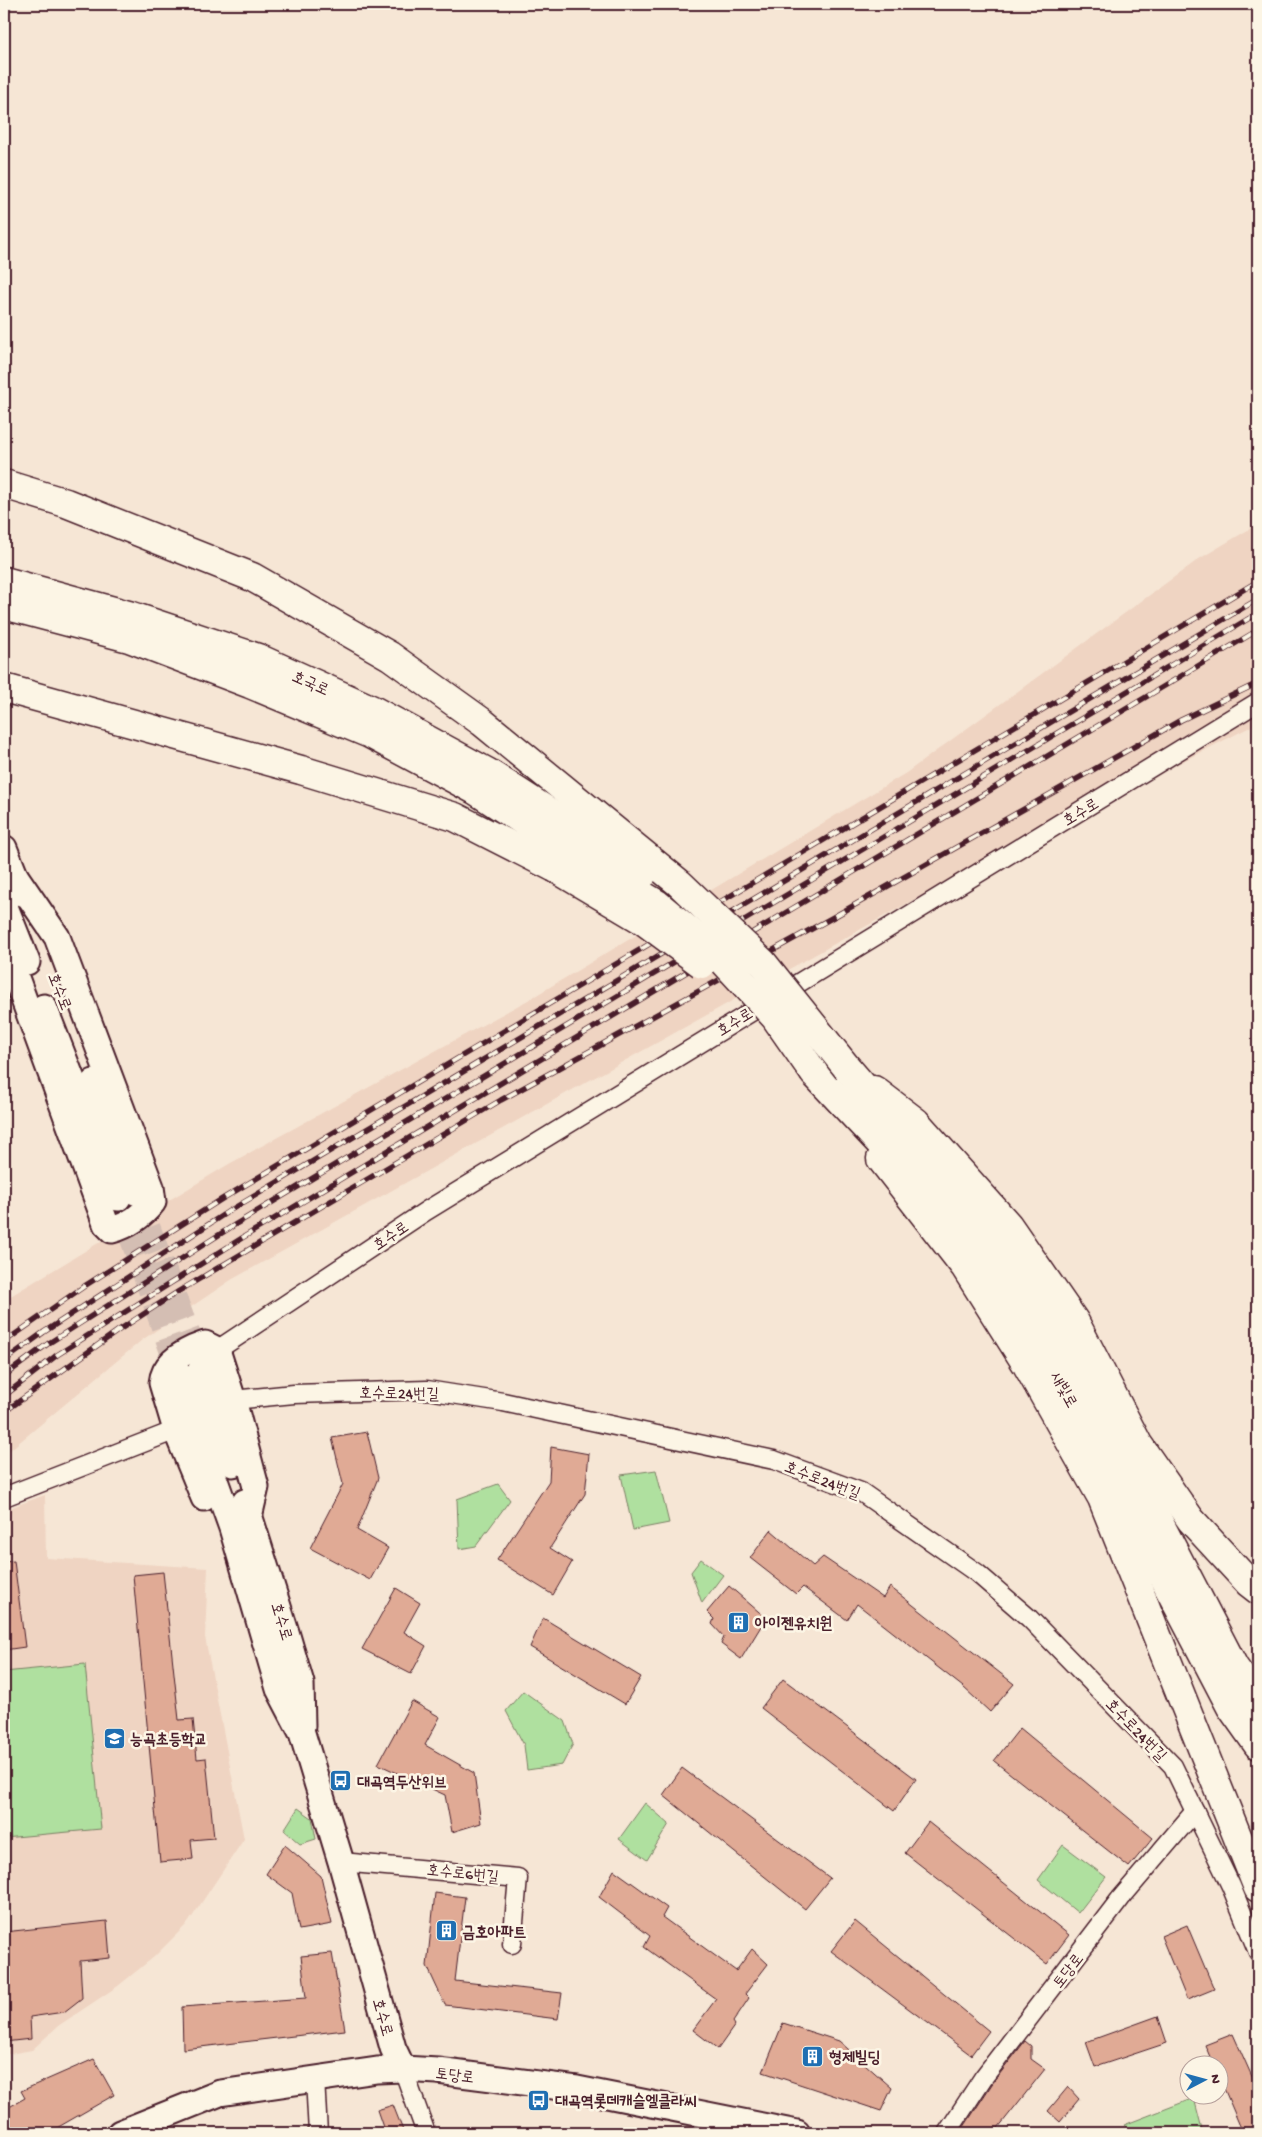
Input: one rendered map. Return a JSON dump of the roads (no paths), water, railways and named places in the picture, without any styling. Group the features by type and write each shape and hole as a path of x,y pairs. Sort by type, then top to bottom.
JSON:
{"main road":[{"path":"4,484 66,504 252,577 390,656 482,722 575,841 718,954 775,1018 814,1073 965,1267 1027,1364 1102,1498 1258,1888"},
{"name":"호국로","path":"10,594 132,616 258,658 373,710 487,772 575,841"},
{"path":"9,693 301,770 455,817 575,841 666,891 748,967 848,1069 916,1122 1008,1225 1075,1322 1138,1444 1191,1520 1249,1583 1258,1590"},
{"name":"호수로","path":"4,848 72,1018 126,1195 4,904"},
{"path":"4,945 106,1224 112,1230 123,1227 135,1221 153,1202 151,1187 57,937 16,877"},
{"name":"새빛로","path":"848,1069 995,1238 1041,1308 1110,1428 1234,1667 1258,1700"},
{"name":"새빛로","path":"814,1073 967,1235 1029,1325 1231,1707 1258,1745"},
{"path":"205,1344 217,1350 233,1400 256,1487 240,1523 205,1500 176,1430 162,1383 163,1377 179,1356 188,1350 205,1344"},
{"name":"호수로","path":"191,1372 218,1416 240,1523 279,1689 302,1734 341,1862 393,2048 402,2069"},
{"name":"토당로","path":"128,2132 220,2093 378,2070 402,2069 438,2071 577,2089 794,2133"}],"street":[{"name":"호수로","path":"217,1350 426,1211 1258,702"},
{"name":"호수로24번길","path":"233,1400 294,1394 427,1390 503,1402 774,1460 861,1492 977,1573 1029,1618 1173,1766 1231,1886 1258,1952"},
{"path":"4,1497 176,1430"},
{"name":"토당로","path":"947,2133 983,2078 1121,1898 1195,1812"},
{"name":"호수로6번길","path":"341,1862 518,1878 512,1944"},
{"path":"402,2069 426,2133"},
{"path":"315,2079 318,2133"}],"waterway":[{"path":"4,11 12,4"}],"tunnel":[{"path":"135,1193 201,1369"},
{"path":"118,1198 181,1376"}],"railway":[{"path":"4,1342 86,1285 222,1199 1258,581"},
{"path":"4,1361 44,1332 229,1211 1258,599"},
{"path":"4,1376 49,1343 236,1224 1258,613"},
{"path":"4,1396 57,1355 242,1238 1258,630"},
{"path":"4,1412 119,1330 179,1291 501,1100 837,915 1181,720 1258,683"}],"place":[{"name":"아이젠유치원","path":"739,1622"},
{"name":"능곡초등학교","path":"114,1738"},
{"name":"대곡역두산위브","path":"341,1781"},
{"name":"금호아파트","path":"446,1931"},
{"name":"형제빌딩","path":"813,2056"},
{"name":"대곡역롯데캐슬엘클라씨","path":"539,2100"}]}
